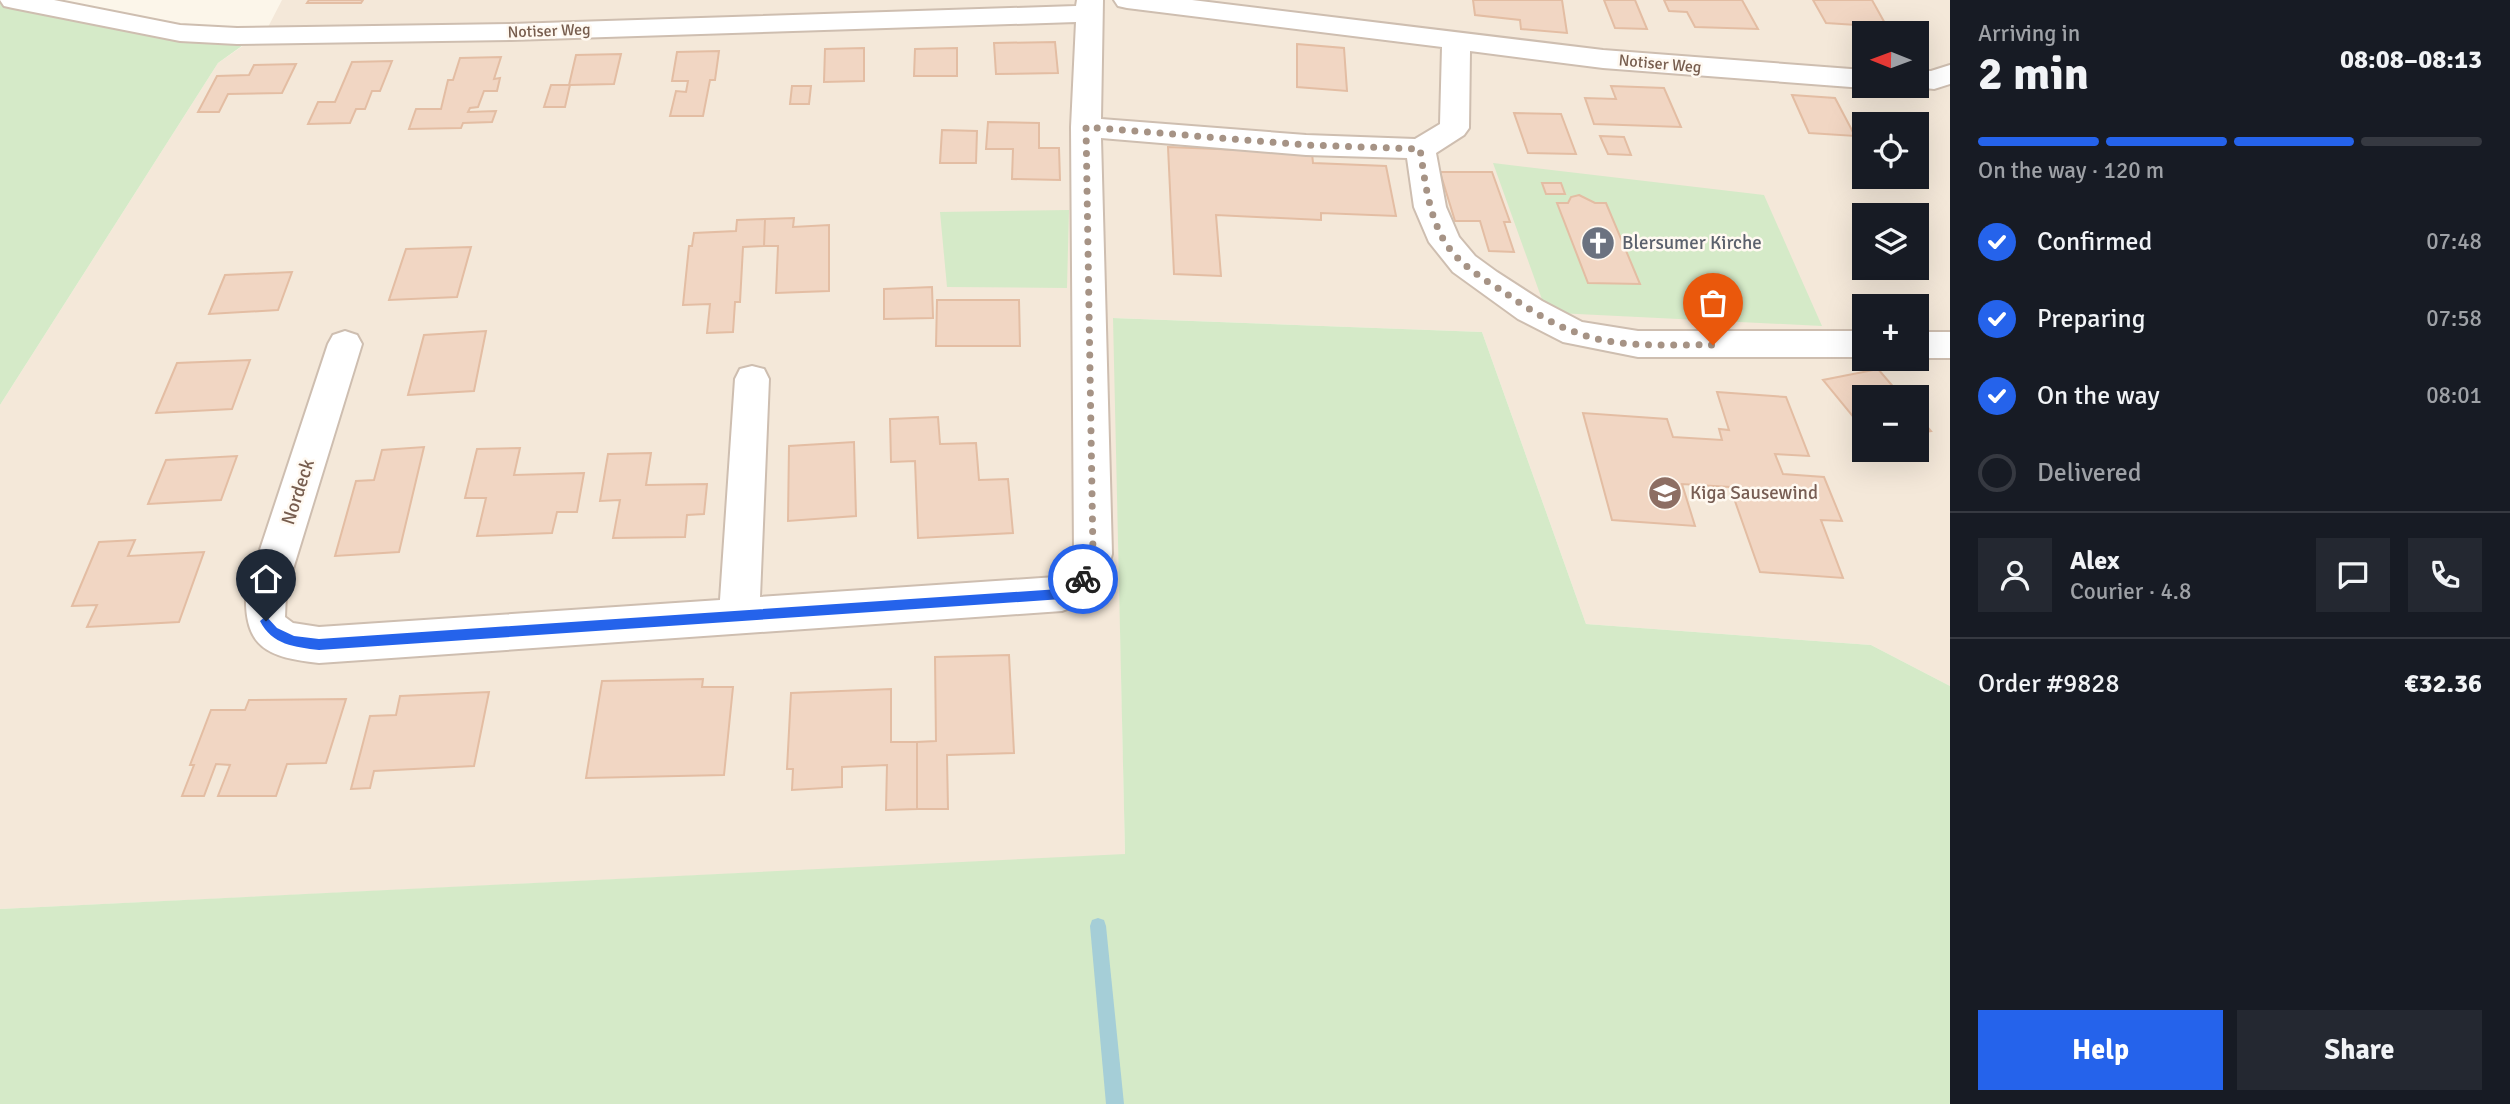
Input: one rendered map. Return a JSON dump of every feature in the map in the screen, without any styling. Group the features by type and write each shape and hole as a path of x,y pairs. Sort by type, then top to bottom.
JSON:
{"street":[{"name":"Notiser Weg","path":"13,0 180,33 237,36 525,32 1089,7"},
{"name":"Notiser Weg","path":"1127,0 1603,59 1852,78"},
{"path":"1089,7 1086,127 1306,145 1420,149 1454,128 1456,42"},
{"path":"1929,80 1950,74"},
{"name":"Nordeck","path":"345,344 267,592 266,621 272,632 293,642 319,645 1062,594 1079,583 1090,571 1093,554 1086,127"},
{"path":"1420,149 1430,207 1445,243 1464,264 1485,281 1530,310 1575,333 1637,344 1852,344"},
{"path":"1929,345 1950,345"},
{"path":"739,616 752,379"}],"shaded area":[{"path":"282,0 1950,0 1950,686 1871,645 1586,624 1482,332 1114,318 1125,855 0,909 0,405 218,63 267,29"}],"green space":[{"path":"0,2 174,37 246,43 218,63 0,405"},
{"path":"1493,163 1764,195 1822,326 1557,313 1544,305"},
{"path":"1069,210 1067,288 947,287 940,212"},
{"path":"1113,318 1482,332 1586,624 1871,645 1950,686 1950,1104 0,1104 0,909 1125,854"}],"building":[{"path":"309,0 363,0 361,3 307,3"},
{"path":"1473,0 1562,0 1567,33 1521,29 1520,20 1475,15"},
{"path":"1604,0 1635,0 1647,29 1615,28"},
{"path":"1664,0 1742,0 1758,29 1695,27 1687,12 1669,11"},
{"path":"1813,0 1872,0 1884,21 1852,21 1852,25 1826,23"},
{"path":"1055,42 1058,73 996,74 994,43"},
{"path":"1297,44 1344,48 1347,91 1297,87"},
{"path":"864,48 864,81 824,82 825,49"},
{"path":"957,48 957,76 914,76 915,49"},
{"path":"719,51 715,80 710,80 703,116 670,116 676,91 686,92 688,81 672,81 677,52"},
{"path":"621,54 614,84 570,85 565,107 544,107 551,85 569,85 576,55"},
{"path":"501,57 494,79 500,78 497,91 484,91 478,107 470,108 468,112 496,111 492,122 463,123 461,128 409,129 416,109 441,109 448,80 453,80 460,58"},
{"path":"392,61 380,91 372,91 365,109 356,109 350,123 308,124 318,102 335,102 352,62"},
{"path":"296,64 282,93 228,94 219,112 198,112 217,76 249,75 254,65"},
{"path":"792,86 811,86 809,104 790,104"},
{"path":"1611,86 1664,88 1681,127 1594,124 1585,98 1616,99"},
{"path":"1792,95 1835,98 1852,130 1852,136 1809,133"},
{"path":"1514,113 1561,114 1576,154 1528,153"},
{"path":"988,122 1039,123 1039,148 1059,148 1060,180 1012,179 1013,149 986,149"},
{"path":"942,130 977,131 976,163 940,163"},
{"path":"1600,136 1624,137 1631,155 1608,154"},
{"path":"1168,147 1312,153 1313,163 1386,166 1396,216 1321,213 1321,220 1216,215 1221,276 1174,274"},
{"path":"1440,172 1492,172 1510,222 1504,222 1514,252 1489,251 1480,221 1455,221"},
{"path":"1542,183 1561,183 1565,194 1546,194"},
{"name":"Blersumer Kirche","path":"1579,195 1595,203 1606,203 1640,284 1588,283 1557,203 1568,203 1571,197"},
{"path":"794,218 793,227 829,225 829,291 776,293 778,246 764,246 765,219"},
{"path":"765,219 764,246 743,247 740,302 735,302 733,332 707,333 710,304 683,305 689,246 692,246 694,233 736,231 737,220"},
{"path":"471,247 457,297 389,300 406,249"},
{"path":"292,272 278,310 209,314 225,275"},
{"path":"932,287 933,318 884,319 884,289"},
{"path":"937,300 1019,300 1020,346 936,346"},
{"path":"486,331 474,391 408,395 424,335"},
{"path":"250,360 232,409 156,413 177,363"},
{"path":"1880,371 1892,385 1852,385 1852,415 1823,380"},
{"path":"1717,392 1786,397 1809,456 1775,454 1783,474 1824,477 1842,521 1821,520 1843,578 1760,572 1730,487 1682,484 1695,526 1612,520 1583,413 1667,419 1673,437 1722,440 1719,429 1729,430"},
{"path":"938,417 940,444 976,443 979,480 1008,479 1013,533 918,538 915,461 891,462 890,419"},
{"path":"854,442 856,516 788,521 789,446"},
{"path":"424,447 399,552 335,556 356,481 374,480 382,450"},
{"path":"520,448 514,475 584,473 577,512 557,512 552,533 477,536 486,498 465,498 477,449"},
{"path":"651,453 646,485 707,484 704,514 687,515 685,537 613,538 620,500 600,501 608,454"},
{"path":"237,456 221,500 148,504 166,460"},
{"path":"135,540 128,556 204,552 179,622 87,627 97,605 72,606 99,542"},
{"path":"1009,655 1014,753 947,755 948,809 917,809 917,742 936,741 935,657"},
{"path":"703,679 702,687 733,687 724,775 586,778 602,681"},
{"path":"891,689 891,742 917,742 917,809 886,810 887,765 842,767 842,787 792,790 793,769 787,769 791,693"},
{"path":"489,692 474,766 374,771 370,788 351,789 370,716 396,715 400,696"},
{"path":"346,699 326,763 287,764 276,796 218,796 230,765 216,764 204,796 182,796 194,765 190,765 211,710 245,710 249,700"}],"waterway":[{"path":"1098,926 1115,1104"}],"way so far":[{"path":"1083,579 1090,571 1093,554 1086,127 1306,145 1420,149 1430,207 1445,243 1464,264 1485,281 1530,310 1575,333 1637,344 1713,345"}],"place":[{"name":"Blersumer Kirche","path":"1598,243"},
{"name":"Kiga Sausewind","path":"1665,493"}],"route":[{"path":"266,621 272,632 293,642 319,645 1062,594 1083,579"}]}
